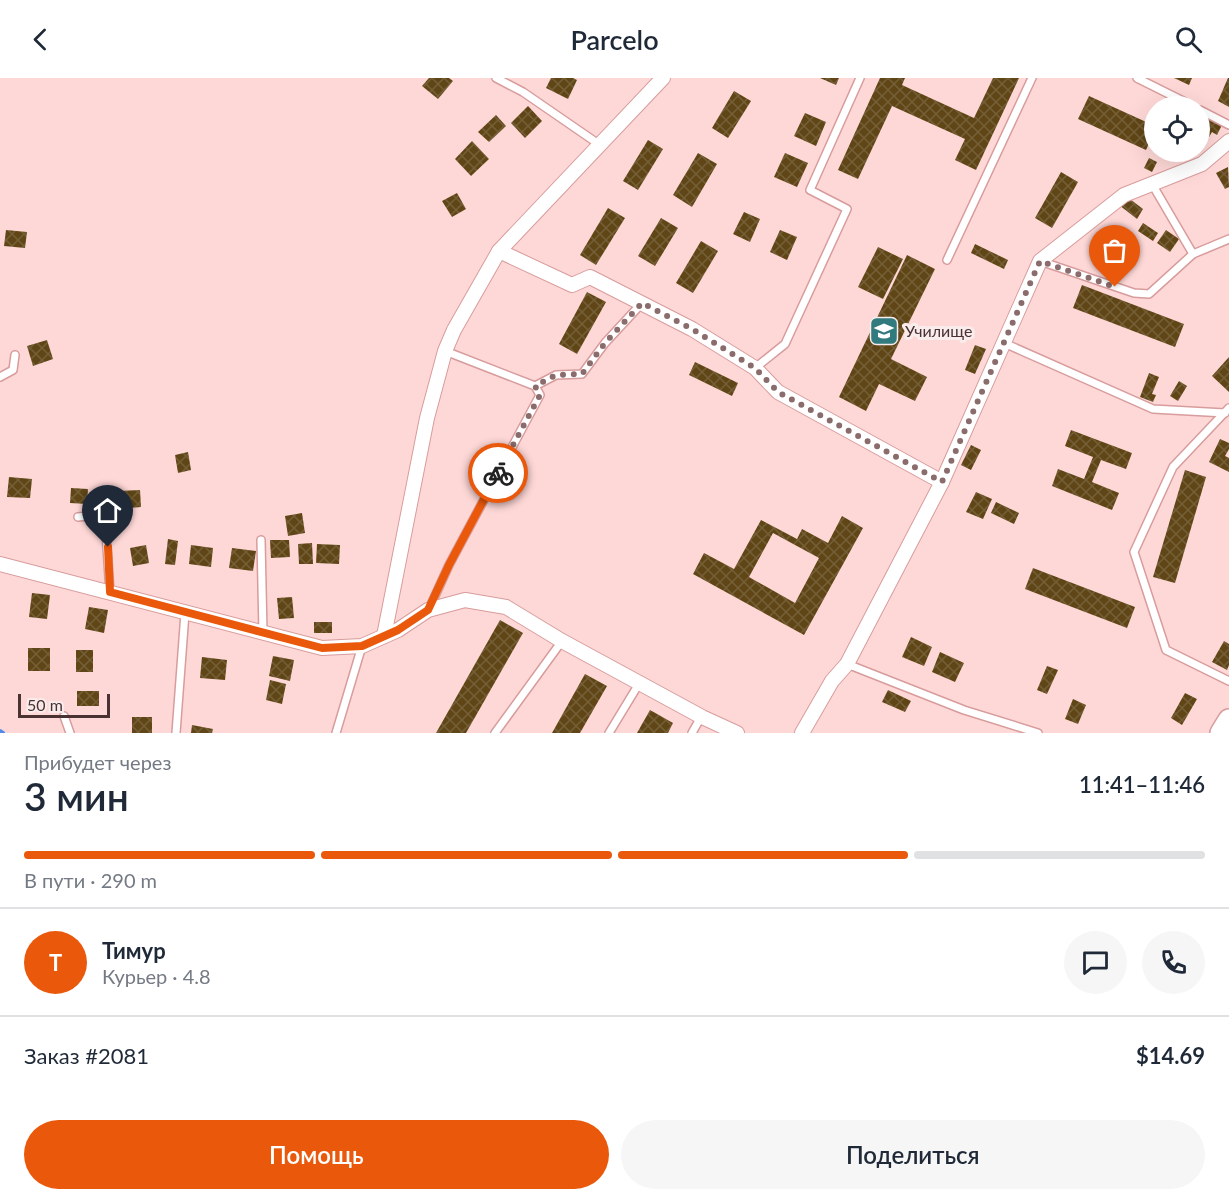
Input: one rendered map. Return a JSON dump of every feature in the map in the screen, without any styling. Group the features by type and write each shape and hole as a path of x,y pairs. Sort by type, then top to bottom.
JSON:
{"main road":[{"path":"1221,733 1229,720"}],"street":[{"path":"384,636 427,418 445,351 454,330 499,251 663,78"},
{"path":"802,733 832,681 847,664 942,482 1040,261 1124,195 1202,164 1229,141"},
{"path":"499,251 572,285 590,277 692,329 755,368 778,392 942,482"},
{"path":"0,564 322,648 362,646 428,610 465,600 506,607 562,641 702,717 737,733"}],"lane":[{"path":"496,78 523,92 601,146"},
{"path":"755,368 785,344 847,209 810,190 860,78"},
{"path":"947,260 1032,78"},
{"path":"1137,78 1173,96"},
{"path":"1210,115 1229,125"},
{"path":"1152,184 1193,254"},
{"path":"1040,261 1134,293 1149,294 1193,254 1229,239"},
{"path":"535,386 556,375 582,374 605,343 642,303"},
{"path":"1004,343 1152,409 1227,410"},
{"path":"428,610 449,565 540,395 535,386 445,351"},
{"path":"0,377 13,370 15,355"},
{"path":"1227,410 1173,467 1134,552 1166,650 1229,681"},
{"path":"78,518 98,515 105,518 110,592"},
{"path":"261,540 263,633"},
{"path":"176,733 185,613"},
{"path":"495,733 562,641"},
{"path":"336,733 362,646"},
{"path":"847,664 964,710 1038,733"},
{"path":"609,733 640,682"},
{"path":"64,716 70,733"},
{"path":"692,733 702,717"}],"building":[{"path":"429,78 449,78 453,81 438,99 422,86"},
{"path":"551,78 577,80 568,99 546,88"},
{"path":"820,78 839,78 836,85"},
{"path":"880,78 905,78 902,85 974,118 993,78 1019,78 976,170 955,160 965,139 892,106 858,179 838,170"},
{"path":"1174,78 1192,78 1189,85"},
{"path":"1229,78 1229,107 1218,101"},
{"path":"734,91 751,101 728,138 712,128"},
{"path":"1089,96 1144,121 1144,149 1078,119"},
{"path":"528,106 542,121 525,138 511,123"},
{"path":"805,113 826,122 816,146 794,136"},
{"path":"496,115 506,126 489,142 478,132"},
{"path":"1210,118 1220,123 1221,127 1217,135 1212,132 1210,135"},
{"path":"648,140 663,149 638,190 623,181"},
{"path":"472,141 489,159 471,176 455,159"},
{"path":"698,153 717,164 692,207 673,195"},
{"path":"785,153 808,163 797,187 774,177"},
{"path":"1147,162 1157,162 1152,172 1144,168"},
{"path":"1228,167 1229,187 1225,189 1216,173"},
{"path":"1061,172 1078,182 1052,228 1035,218"},
{"path":"457,193 466,209 452,217 442,201"},
{"path":"1126,196 1143,209 1137,219 1119,205"},
{"path":"608,208 625,218 596,265 580,255"},
{"path":"744,212 760,219 750,242 733,234"},
{"path":"661,218 678,228 655,266 638,256"},
{"path":"1143,223 1158,233 1153,241 1138,231"},
{"path":"6,230 27,232 25,248 4,246"},
{"path":"780,230 797,237 787,260 770,252"},
{"path":"1166,230 1179,239 1170,252 1157,243"},
{"path":"701,241 718,251 693,293 676,283"},
{"path":"975,244 1008,260 1004,269 971,253"},
{"path":"878,247 903,259 883,299 858,287"},
{"path":"907,255 935,269 891,359 927,377 915,401 879,384 866,411 839,397"},
{"path":"1082,285 1184,324 1175,347 1073,308"},
{"path":"587,292 606,302 577,354 559,344"},
{"path":"47,340 53,359 33,366 27,346"},
{"path":"975,345 986,349 975,374 965,370"},
{"path":"1229,357 1229,392 1212,376"},
{"path":"695,362 738,383 732,396 689,375"},
{"path":"1149,373 1159,377 1152,394 1156,395 1153,402 1140,397"},
{"path":"1179,381 1187,386 1178,401 1170,396"},
{"path":"1071,430 1132,453 1126,469 1101,460 1092,482 1119,493 1112,510 1052,486 1058,469 1084,479 1093,457 1065,446"},
{"path":"1220,439 1229,443 1225,456 1229,458 1229,472 1209,462"},
{"path":"971,445 981,450 971,470 961,465"},
{"path":"188,452 191,470 178,473 175,455"},
{"path":"1185,470 1206,477 1175,583 1153,577"},
{"path":"9,477 32,479 30,498 7,497"},
{"path":"71,488 88,489 87,504 70,503"},
{"path":"140,490 141,507 119,509 118,491"},
{"path":"976,492 992,499 983,519 966,512"},
{"path":"996,502 1019,513 1014,524 991,513"},
{"path":"302,513 305,533 288,536 285,516"},
{"path":"842,516 863,528 804,635 693,574 704,553 734,569 761,520 797,539 802,529 828,543","holes":["773,533 819,558 795,603 749,577"]},
{"path":"168,539 178,541 175,565 165,564"},
{"path":"270,540 289,540 290,557 271,558"},
{"path":"312,543 313,564 299,564 298,544"},
{"path":"317,544 340,545 339,564 316,563"},
{"path":"146,545 149,563 133,566 130,548"},
{"path":"191,545 213,548 211,567 189,564"},
{"path":"232,548 256,551 253,571 229,568"},
{"path":"1033,568 1135,607 1127,628 1025,589"},
{"path":"32,593 50,595 47,619 29,617"},
{"path":"292,597 294,618 279,619 277,598"},
{"path":"89,607 108,610 104,633 85,629"},
{"path":"500,620 523,633 466,733 436,733"},
{"path":"314,622 332,622 332,633 314,633"},
{"path":"911,637 932,647 924,666 902,657"},
{"path":"1224,641 1229,644 1227,670 1212,662"},
{"path":"28,648 50,648 50,671 28,671"},
{"path":"76,650 93,650 93,672 76,672"},
{"path":"940,652 964,663 955,682 932,672"},
{"path":"273,656 294,660 290,681 269,676"},
{"path":"202,657 227,660 225,680 200,678"},
{"path":"1047,666 1058,670 1047,694 1037,690"},
{"path":"585,674 607,686 580,733 552,733"},
{"path":"270,680 286,684 282,704 266,700"},
{"path":"888,690 911,701 905,712 882,702"},
{"path":"77,691 99,691 99,706 77,706"},
{"path":"1185,693 1197,699 1182,725 1171,718"},
{"path":"1073,699 1086,705 1078,724 1065,719"},
{"path":"650,710 673,723 668,733 637,733"},
{"path":"132,717 152,717 152,733 132,733"},
{"path":"192,725 213,729 212,733 191,733"}],"way so far":[{"path":"498,473 540,395 535,386 556,375 582,374 605,343 642,303 692,329 755,368 778,392 942,482 1040,261 1115,287"}],"place":[{"name":"Училище","path":"884,331"}],"route":[{"path":"108,547 110,592 322,648 362,646 398,630 428,610 498,473"}]}
